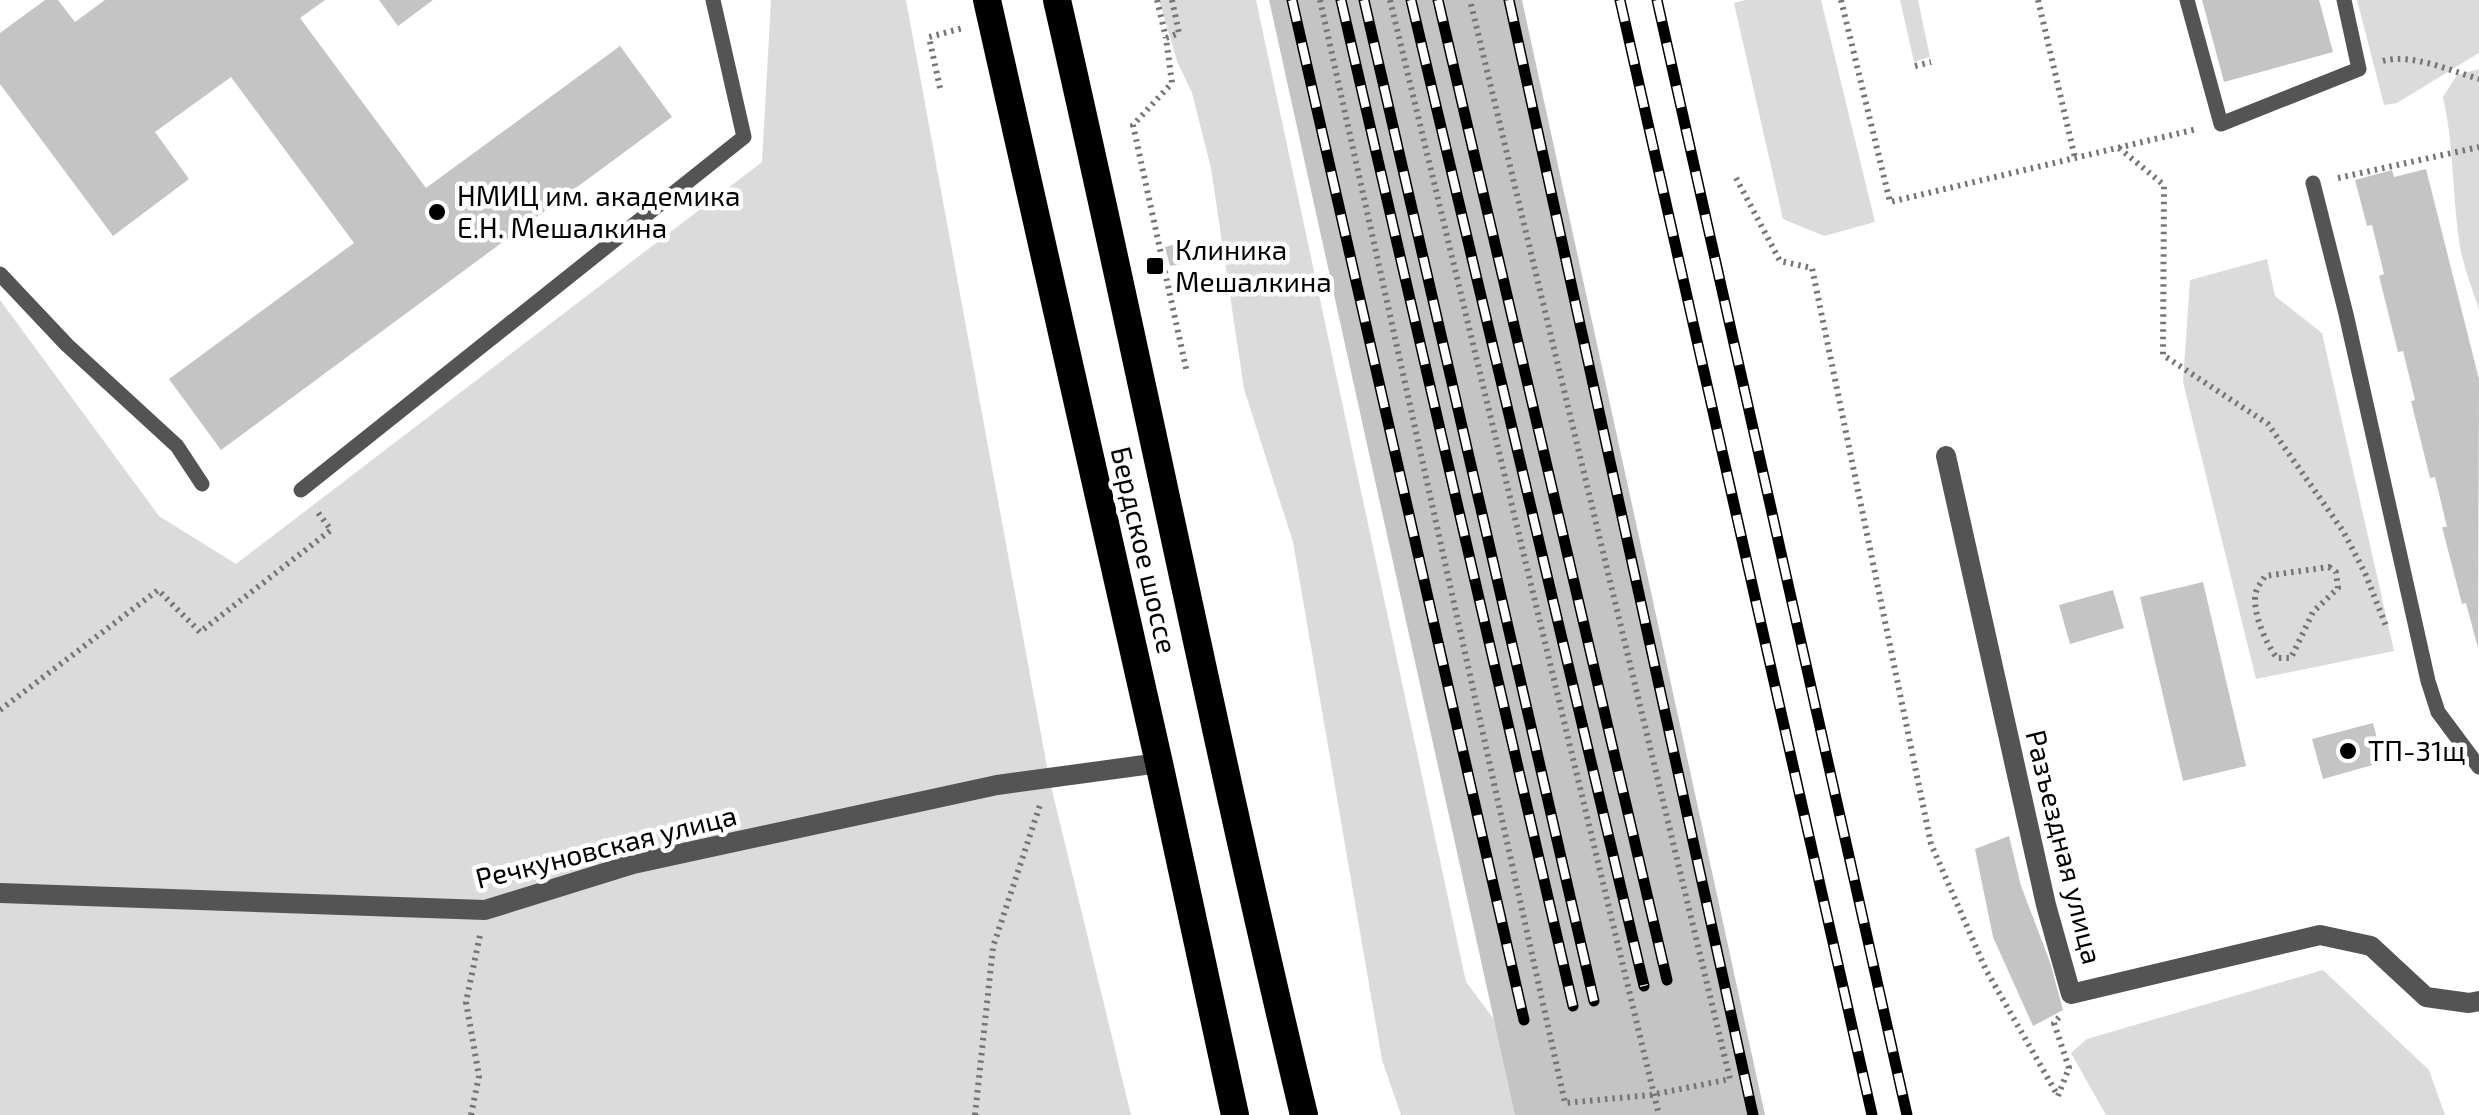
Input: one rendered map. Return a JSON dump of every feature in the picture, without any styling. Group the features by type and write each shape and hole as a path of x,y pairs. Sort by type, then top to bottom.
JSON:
{"highway":[{"name":"Бердское шоссе","path":"987,0 1160,763 1235,1115"},
{"name":"Бердское шоссе","path":"1056,0 1118,267 1266,959 1304,1115"}],"street":[{"name":"Разъездная улица","path":"1946,456 2046,905 2071,994 2320,936 2371,946 2426,997 2479,1001"},
{"name":"Речкуновская улица","path":"0,893 485,910 634,864 997,785 1160,763"}],"lane":[{"path":"301,490 744,137 713,0"},
{"path":"2187,0 2222,124 2359,69 2344,0"},
{"path":"2313,184 2428,682 2438,712 2479,767"},
{"path":"0,274 67,345 177,446 202,484"}],"path":[{"path":"1157,0 1172,82 1134,126 1187,373"},
{"path":"1166,38 1179,34 1172,0"},
{"path":"1320,0 1565,1103 1651,1095 1730,1079 1470,0"},
{"path":"1390,0 1651,1095 1659,1115"},
{"path":"1840,0 1890,202 2222,124"},
{"path":"2038,0 2075,158"},
{"path":"928,36 940,88"},
{"path":"2390,59 2426,64 2479,80"},
{"path":"1914,66 1931,62"},
{"path":"2313,184 2479,147"},
{"path":"2119,148 2164,185 2163,355 2268,424 2343,531 2391,637"},
{"path":"1736,178 1780,261 1812,268 1931,844 1986,970 2058,1096 2069,1068 2054,1023 2081,992"},
{"path":"0,710 158,590 200,632 331,530 301,490"},
{"path":"2328,567 2336,572 2338,588 2312,612 2291,658 2278,658 2270,649 2255,605 2264,576 2328,567"},
{"path":"975,1115 993,947 1049,778"},
{"path":"471,1115 480,1076 466,1002 485,910"}],"shaded area":[{"path":"771,0 906,0 1049,778 1131,1115 0,1115 0,300 159,516 236,564 762,162"},
{"path":"1159,0 1256,0 1466,982 1566,1115 1401,1115 1382,1060 1293,542 1244,389 1211,168 1192,93 1177,61"},
{"path":"1821,0 1875,222 1824,236 1783,219 1734,3"},
{"path":"1900,0 1918,0 1930,57 1914,62"},
{"path":"2357,0 2479,0 2479,53 2397,103 2384,105"},
{"path":"2479,69 2479,310 2460,249 2443,97 2457,75"},
{"path":"2267,259 2275,296 2322,333 2394,651 2256,679 2183,382 2190,280"},
{"path":"2323,970 2429,1070 2445,1115 2106,1115 2071,1053 2087,1039"}],"building":[{"name":"НМИЦ им. академика Е.Н. Мешалкина","path":"45,0 58,0 75,22 105,0 325,0 300,18 426,188 620,46 672,117 221,450 169,379 354,243 231,77 155,132 189,179 113,236 0,84 0,33"},
{"path":"379,0 433,0 398,26"},
{"path":"1269,0 1522,0 1765,1115 1515,1115"},
{"path":"2202,0 2319,0 2333,52 2224,82"},
{"path":"2426,169 2479,379 2478,648 2442,527 2447,527 2435,477 2430,478 2403,351 2398,352 2379,276 2384,274 2372,225 2367,226 2355,180 2392,170 2394,177"},
{"path":"1176,244 1181,264 1170,266 1165,247"},
{"path":"2203,582 2246,766 2183,781 2140,597"},
{"path":"2113,590 2124,628 2070,644 2059,605"},
{"name":"ТП-31щ","path":"2373,723 2383,762 2323,779 2312,739"},
{"path":"2009,836 2021,886 2050,962 2063,1010 2033,1026 1993,937 1975,849"}],"railway":[{"path":"1292,0 1524,1020"},
{"path":"1341,0 1573,1006"},
{"path":"1364,0 1594,1001"},
{"path":"1411,0 1644,986"},
{"path":"1438,0 1667,980"},
{"path":"1509,0 1753,1115"},
{"path":"1620,0 1872,1115"},
{"path":"1657,0 1907,1115"}],"place":[{"name":"НМИЦ им. академика Е.Н. Мешалкина","path":"437,212"},
{"name":"Клиника Мешалкина","path":"1155,266"},
{"name":"ТП-31щ","path":"2348,751"}]}
